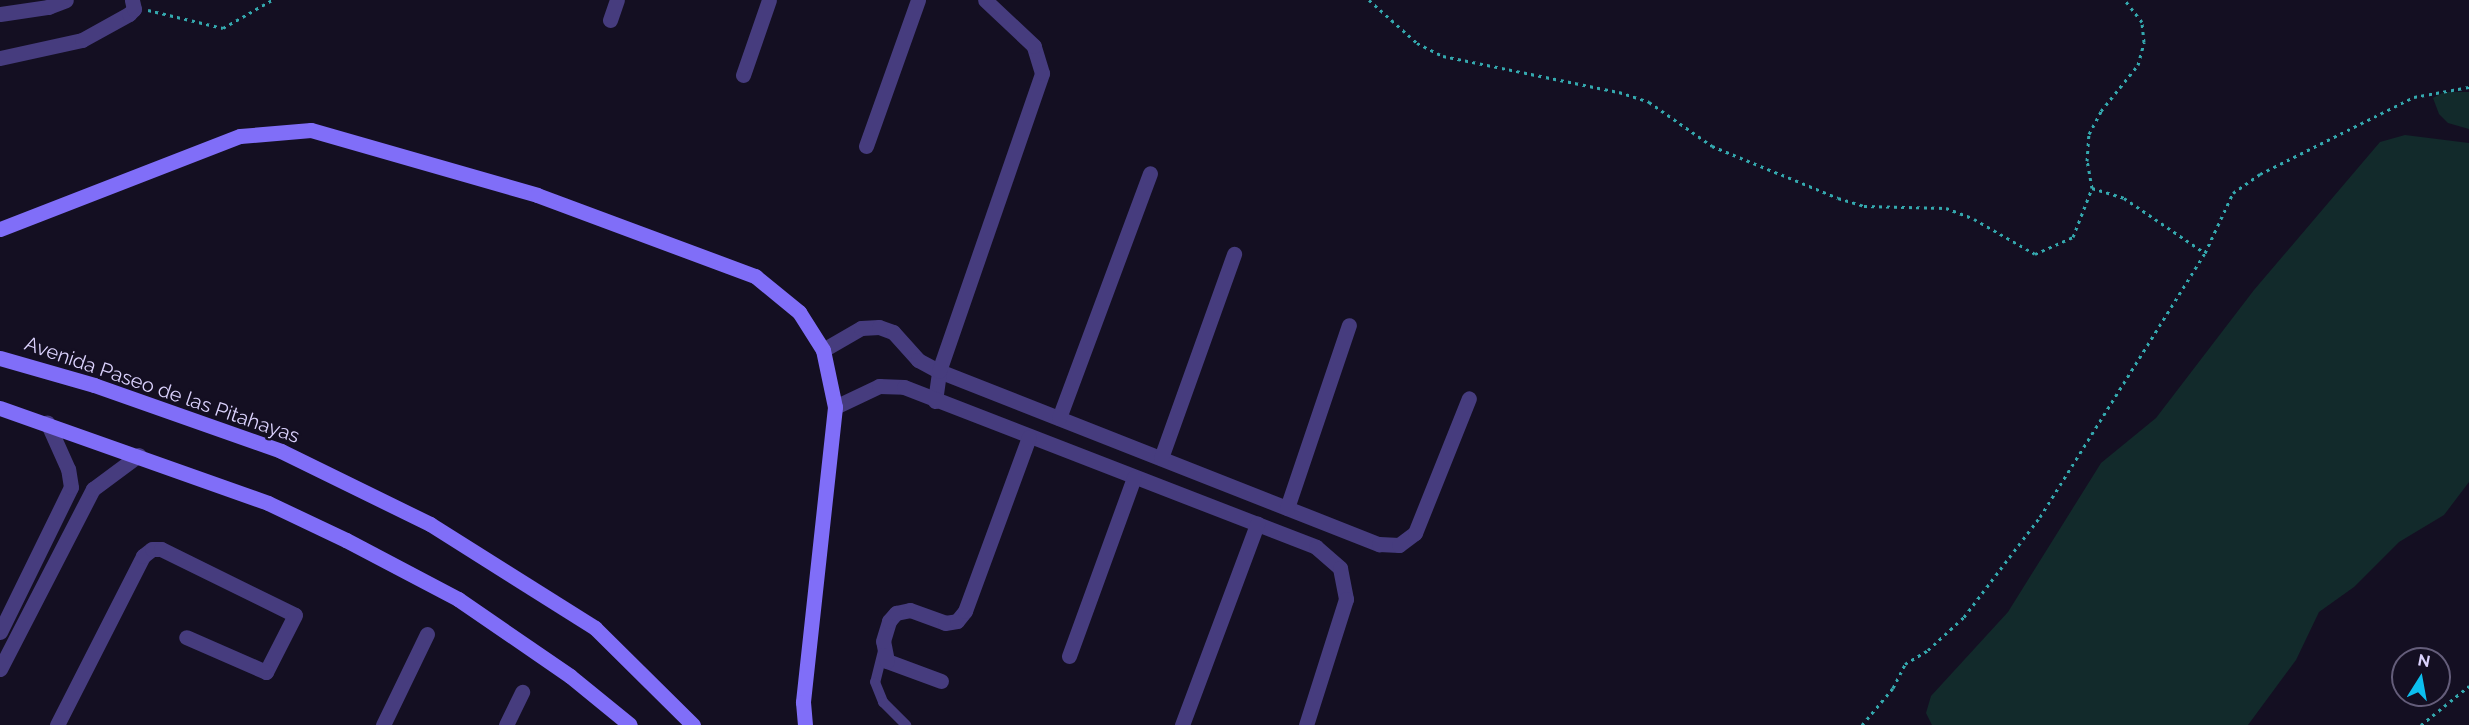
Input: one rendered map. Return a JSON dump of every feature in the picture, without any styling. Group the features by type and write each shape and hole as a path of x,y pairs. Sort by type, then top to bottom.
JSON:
{"street":[{"path":"0,14 48,7 66,0"},
{"path":"610,20 617,0"},
{"path":"743,75 769,0"},
{"path":"866,146 918,0"},
{"path":"935,401 939,371 1042,73 1034,46 985,0"},
{"path":"0,58 82,40 133,5"},
{"path":"0,229 240,136 311,130 537,195 755,276 799,312 823,350 835,407 803,702 805,725"},
{"path":"1059,418 1150,173"},
{"path":"1161,458 1234,254"},
{"path":"1287,508 1349,325"},
{"path":"823,350 861,328 879,327 893,333 918,360 939,371 1379,544 1399,545 1415,533 1469,398"},
{"name":"Avenida Paseo de las Pitahayas","path":"0,357 94,385 281,451 430,524 595,628 693,725"},
{"path":"835,407 879,386 904,387 935,401 1316,547 1340,568 1346,599 1306,725"},
{"path":"0,408 47,422 268,503 458,599 570,676 630,725"},
{"path":"0,632 71,487 68,469 47,422"},
{"path":"941,681 887,662 883,651 889,621 896,613 910,610 945,623 957,621 965,611 1029,437"},
{"path":"0,669 93,489 139,455"},
{"path":"1069,656 1134,477"},
{"path":"1182,725 1257,524"},
{"path":"57,725 143,556 152,549 161,549 295,615 266,672 186,637"},
{"path":"382,725 427,634"},
{"path":"506,725 522,692"}],"lane":[{"path":"883,651 875,682 884,702 906,725"}],"path":[{"path":"133,5 223,28 272,0"},
{"path":"1369,0 1417,43 1443,56 1649,102 1712,146 1838,198 1864,206 1946,208 1974,219 2035,254 2073,237 2092,188 2087,161 2089,134 2101,111 2138,64 2144,42 2142,22 2125,0"},
{"path":"1862,725 1893,688 1905,664 1928,650 1964,617 2040,517 2205,253 2233,193 2260,174 2414,97 2469,87"},
{"path":"2092,188 2124,198 2205,253"},
{"path":"2421,725 2469,686"}],"green space":[{"path":"2444,92 2469,92 2469,129 2448,123 2439,114 2433,98"},
{"path":"2405,135 2469,143 2469,482 2444,515 2399,542 2354,587 2319,612 2296,660 2248,725 1932,725 1926,713 1931,696 2008,612 2101,463 2156,418 2254,290 2380,142"}]}
